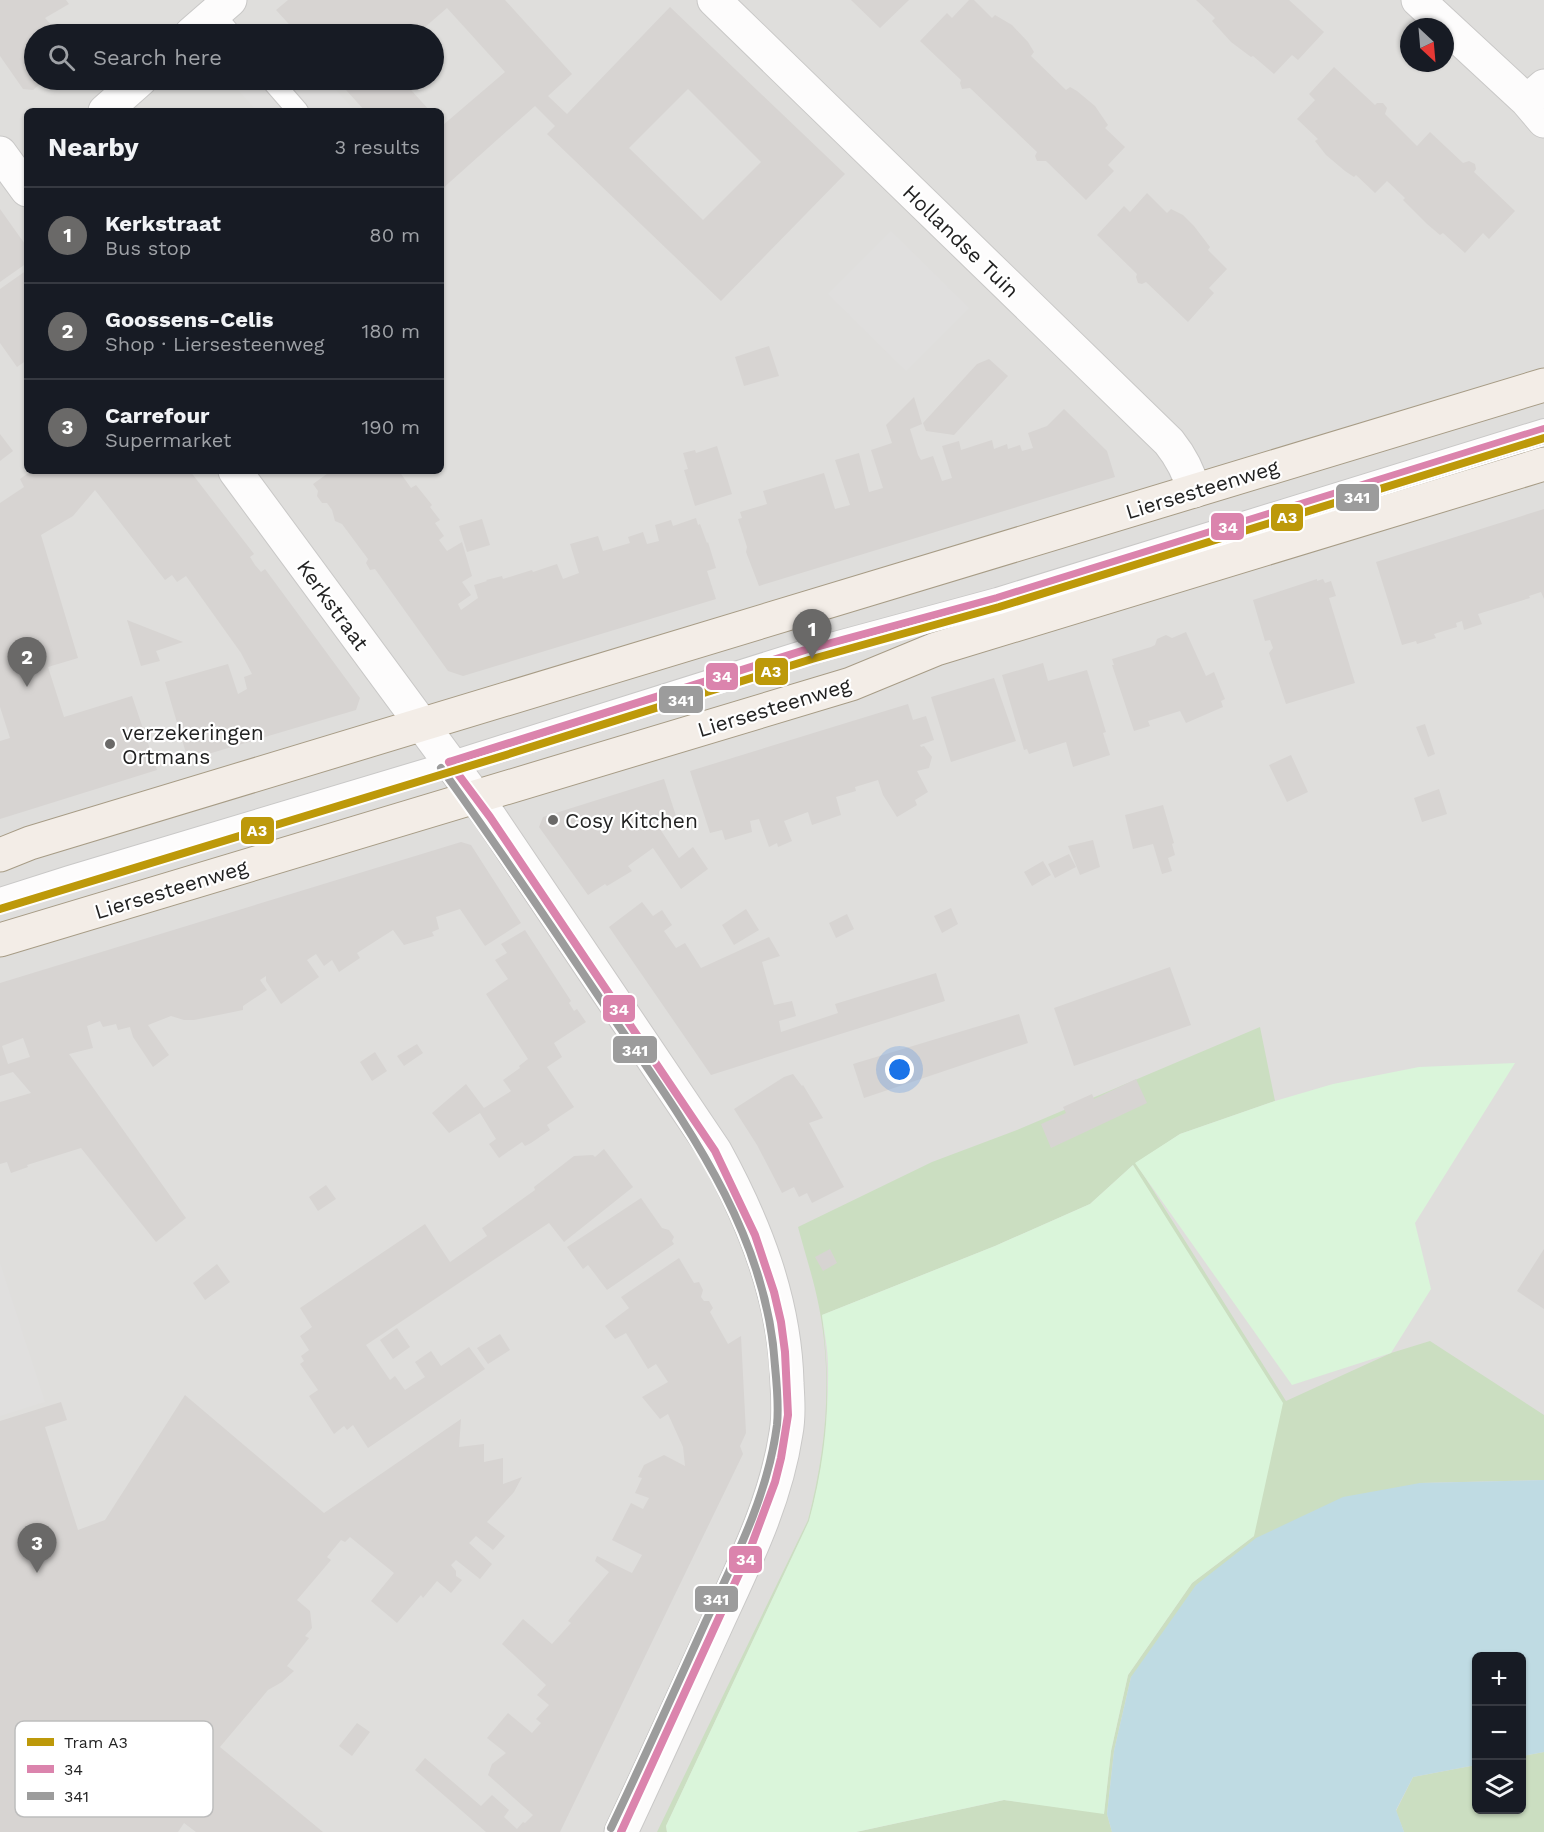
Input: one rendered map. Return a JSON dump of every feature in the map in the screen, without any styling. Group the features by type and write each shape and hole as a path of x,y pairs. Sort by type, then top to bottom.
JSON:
{"main road":[{"name":"Liersesteenweg","path":"0,855 30,843 1544,385"},
{"name":"Liersesteenweg","path":"0,940 851,684 936,649 1544,464"}],"street":[{"name":"Hollandse Tuin","path":"714,0 1169,442 1185,465 1194,491"},
{"path":"1418,0 1538,103"},
{"path":"108,108 129,90"},
{"path":"0,153 24,183"},
{"name":"Kerkstraat","path":"237,474 475,797 715,1151 735,1187 773,1283 783,1329 786,1357 787,1432 770,1505 621,1832"}],"lane":[{"path":"280,90 295,108"},
{"path":"0,898 449,762 806,650 997,598 1544,429"}],"shaded area":[{"path":"0,0 1544,0 1544,1832 0,1832"},
{"path":"238,90 336,90 352,108 254,108"},
{"path":"891,231 969,308 906,371 828,294"},
{"path":"0,1263 45,1402 0,1416"}],"green space":[{"path":"1260,1027 1275,1101 1180,1134 1136,1163 1286,1401 1391,1353 1430,1341 1544,1415 1544,1480 1420,1483 1131,1677 1114,1751 1107,1814 1112,1832 856,1832 1004,1800 1104,1813 1111,1751 1128,1675 1192,1583 1254,1536 1133,1165 1090,1204 995,1246 822,1315 827,1368 826,1419 821,1469 809,1521 666,1826 667,1832 657,1832 808,1520 823,1441 826,1361 817,1297 798,1227 932,1162 1017,1130"},
{"path":"1515,1063 1415,1223 1431,1289 1391,1353 1292,1385 1135,1163 1180,1134 1275,1101 1333,1084 1419,1067"},
{"path":"1133,1165 1283,1403 1254,1536 1192,1583 1128,1675 1111,1751 1104,1814 1004,1800 856,1832 667,1832 666,1826 809,1521 824,1444 827,1405 828,1359 822,1315 995,1246 1090,1204"},
{"path":"1544,1752 1544,1832 1404,1832 1396,1811 1413,1777 1472,1766 1472,1814 1526,1814 1526,1755"}],"water":[{"path":"1544,1480 1544,1752 1526,1755 1526,1652 1472,1652 1472,1766 1413,1777 1396,1810 1404,1832 1112,1832 1107,1814 1114,1751 1131,1677 1196,1585 1256,1538 1343,1497 1420,1483"}],"building":[{"path":"0,0 66,0 69,4 45,18 50,24 24,24 24,89 0,56"},
{"path":"288,0 505,0 572,74 548,96 567,114 670,7 845,174 721,301 547,134 555,126 535,106 444,187 444,124 505,72 447,8 429,24 289,24 276,10","holes":["688,89 761,162 703,220 629,148"]},
{"path":"851,0 909,0 880,28"},
{"path":"969,0 974,0 992,18 995,15 1012,25 1028,42 1034,52 1031,56 1066,90 1070,87 1095,106 1108,125 1105,128 1125,147 1108,165 1114,171 1086,200 1046,161 1037,161 1035,156 1037,152 970,88 962,89 961,80 920,41 947,13 952,18"},
{"path":"1196,0 1289,0 1324,32 1298,60 1292,55 1274,74 1253,56 1251,57 1231,42 1212,21 1215,18"},
{"path":"1334,67 1375,105 1383,103 1387,108 1385,114 1417,146 1430,132 1463,163 1469,161 1475,164 1474,172 1515,211 1489,239 1483,233 1465,253 1443,233 1440,235 1427,224 1387,181 1375,193 1356,175 1354,177 1345,171 1326,155 1315,141 1318,139 1297,119 1315,100 1309,94"},
{"path":"346,90 411,90 427,108 362,108"},
{"path":"1147,193 1167,213 1171,209 1183,215 1210,247 1208,250 1227,269 1209,288 1214,293 1188,322 1146,282 1138,283 1137,274 1097,235 1124,206 1130,212"},
{"path":"0,209 24,243 24,265 0,282"},
{"path":"24,272 24,362 17,367 0,343 0,289"},
{"path":"769,346 779,376 744,386 735,357"},
{"path":"989,359 1008,376 954,435 926,431 923,423 977,364"},
{"path":"914,397 922,424 910,429 918,455 921,460 933,456 942,481 952,478 942,446 959,441 961,450 992,440 994,449 1007,444 1008,449 1020,445 1022,451 1033,448 1028,433 1047,426 1064,409 1107,451 1115,477 759,586 746,552 747,547 738,519 742,518 740,512 767,504 763,491 824,473 835,509 850,505 835,460 859,453 869,492 883,488 871,450 892,443 886,425"},
{"path":"0,434 13,451 0,461"},
{"path":"717,446 732,494 695,506 684,470 688,469 683,453 695,450 696,453"},
{"path":"27,474 192,474 254,554 250,557 255,565 261,572 265,569 360,698 356,710 188,760 165,682 228,664 238,694 247,689 244,677 252,674 241,653 186,576 177,582 172,575 165,580 95,490 73,516 41,535 78,658 48,667 64,717 132,696 157,770 0,819 0,741 10,738 0,707 0,503 24,487 20,479"},
{"path":"327,474 401,474 411,488 416,485 432,505 430,507 440,520 435,523 444,536 439,540 447,551 462,542 472,576 462,582 471,595 458,604 461,610 478,598 474,585 486,580 502,576 503,579 557,564 563,579 579,573 570,544 598,536 603,551 630,543 628,537 643,532 647,544 659,541 655,525 671,520 673,526 696,518 708,542 716,568 707,571 716,599 463,676 448,671 375,569 370,570 366,563 368,559 342,524 335,521 332,510 327,503 322,503 313,484"},
{"path":"1544,509 1544,599 1541,592 1529,596 1530,598 1478,614 1482,624 1464,630 1462,621 1456,623 1457,627 1434,634 1436,638 1417,644 1416,641 1402,645 1376,562"},
{"path":"482,519 490,545 467,552 459,526"},
{"path":"1317,579 1317,581 1323,579 1325,583 1331,581 1336,596 1329,598 1355,683 1286,704 1269,653 1273,648 1270,640 1265,641 1253,600"},
{"path":"127,620 183,642 156,651 160,661 141,666"},
{"path":"1186,632 1206,676 1214,672 1225,699 1221,701 1223,707 1186,723 1180,711 1148,721 1150,726 1134,731 1112,659 1151,647 1155,645 1157,639 1166,635 1172,638"},
{"path":"1043,663 1048,681 1087,670 1106,732 1103,733 1110,755 1073,767 1066,742 1029,754 1027,749 1024,750 1002,675"},
{"path":"994,678 1016,741 951,762 931,697"},
{"path":"908,704 913,720 926,716 934,740 920,745 924,746 932,757 929,768 917,771 928,792 915,800 917,805 897,817 883,795 878,780 855,787 856,791 836,797 841,815 812,825 808,812 784,821 792,841 778,847 777,843 769,847 759,819 750,821 752,832 725,840 722,830 710,833 690,771"},
{"path":"1425,724 1435,754 1428,757 1416,727"},
{"path":"1291,755 1308,792 1287,802 1269,765"},
{"path":"664,779 678,822 660,829 679,858 693,847 708,869 681,889 653,848 628,866 632,871 588,895 539,827 543,817"},
{"path":"1439,789 1447,814 1422,822 1414,798"},
{"path":"1163,805 1174,843 1172,844 1175,855 1168,858 1172,871 1162,874 1153,844 1133,849 1125,815"},
{"path":"1093,840 1100,867 1080,875 1068,846"},
{"path":"461,842 471,845 521,923 485,946 460,909 436,917 439,929 432,932 434,936 404,945 393,930 357,953 360,958 339,972 332,960 324,966 316,954 307,960 319,977 281,1004 266,981 266,976 260,980 267,990 243,1006 243,1010 194,1020 171,1016 148,1025 169,1055 153,1067 133,1037 130,1027 118,1030 116,1024 103,1027 100,1021 87,1026 93,1048 69,1054 186,1218 156,1242 81,1148 27,1165 28,1167 11,1173 7,1162 0,1164 0,1102 31,1093 13,1072 0,1076 0,983","holes":["23,1038 30,1057 8,1064 2,1046"]},
{"path":"1069,854 1076,867 1055,878 1048,864"},
{"path":"1043,861 1051,875 1032,886 1024,872"},
{"path":"642,902 653,916 662,910 672,925 664,931 676,948 685,943 701,968 769,937 780,956 762,962 774,1005 792,1001 796,1016 779,1021 781,1032 838,1013 835,1004 936,973 945,1001 711,1075 609,927"},
{"path":"951,908 958,924 942,933 934,916"},
{"path":"746,909 759,930 734,945 722,925"},
{"path":"847,914 854,929 836,938 829,923"},
{"path":"525,930 571,1001 569,1003 574,1011 577,1009 586,1022 554,1043 562,1057 547,1067 574,1107 547,1125 550,1130 531,1143 525,1146 522,1142 499,1158 489,1144 496,1139 480,1113 449,1133 432,1113 466,1084 484,1108 511,1091 503,1080 528,1059 486,994 508,979 495,960 507,953 501,944"},
{"path":"1170,967 1191,1025 1074,1066 1054,1008"},
{"path":"1019,1014 1028,1043 864,1098 853,1064"},
{"path":"417,1044 423,1053 404,1066 397,1056"},
{"path":"375,1052 387,1071 372,1081 360,1062"},
{"path":"793,1074 803,1085 823,1118 809,1123 844,1187 812,1203 807,1193 799,1197 794,1187 782,1193 757,1145 734,1109 784,1077"},
{"path":"1136,1079 1147,1103 1051,1148 1041,1124 1066,1113 1063,1107 1092,1094 1094,1099"},
{"path":"604,1149 633,1187 564,1242 549,1223 366,1345 390,1380 395,1376 405,1390 425,1377 415,1362 431,1351 441,1366 469,1347 485,1369 368,1448 353,1425 347,1430 344,1426 334,1434 309,1396 318,1390 300,1364 304,1361 301,1356 309,1350 300,1336 312,1327 300,1308 425,1224 450,1262 487,1236 482,1228 535,1190 534,1187 574,1156 593,1155 595,1157"},
{"path":"326,1185 336,1199 318,1211 309,1197"},
{"path":"641,1198 662,1228 669,1230 674,1237 672,1241 674,1244 607,1290 588,1265 583,1269 567,1247"},
{"path":"830,1249 837,1263 823,1271 815,1257"},
{"path":"1544,1249 1544,1309 1517,1291"},
{"path":"679,1258 694,1283 699,1282 703,1290 701,1297 704,1301 709,1301 713,1308 710,1312 728,1344 741,1336 746,1433 740,1446 743,1454 560,1832 486,1832 415,1770 425,1758 481,1806 492,1795 509,1810 504,1817 517,1829 533,1815 488,1775 492,1764 506,1753 487,1738 508,1713 532,1733 541,1723 536,1719 549,1705 537,1695 546,1685 502,1644 523,1619 552,1644 571,1623 568,1621 609,1572 595,1561 597,1556 632,1573 642,1555 612,1540 631,1503 643,1509 649,1498 635,1493 642,1478 638,1477 644,1465 664,1455 685,1466 683,1447 668,1414 660,1419 642,1397 668,1382 656,1364 648,1369 626,1333 615,1339 605,1326 629,1308 621,1297"},
{"path":"217,1264 230,1282 205,1300 193,1283"},
{"path":"397,1328 410,1347 393,1359 380,1340"},
{"path":"500,1334 510,1350 488,1364 477,1348"},
{"path":"185,1395 324,1513 461,1419 459,1447 484,1444 484,1462 503,1458 503,1484 522,1477 514,1492 487,1522 505,1536 493,1550 476,1536 469,1543 492,1564 480,1579 456,1560 451,1565 456,1571 456,1576 462,1580 451,1593 437,1581 423,1598 421,1595 397,1623 371,1601 394,1573 350,1537 345,1542 341,1540 327,1557 331,1560 297,1600 310,1611 312,1628 305,1636 309,1638 287,1666 294,1671 282,1682 268,1690 220,1747 323,1832 196,1832 184,1823 178,1832 0,1832 0,1421 61,1402 67,1420 45,1427 78,1530 105,1520"},
{"path":"357,1723 370,1732 352,1756 339,1746"}],"tram line":[{"name":"A3","path":"0,909 812,659 999,607 1544,438"}],"transit line":[{"name":"34","path":"449,762 805,650 997,598 1544,429"},
{"name":"341","path":"452,772 808,660 1000,608 1544,440"},
{"name":"34","path":"449,762 490,817 715,1151 755,1235 774,1292 781,1322 788,1415 775,1482 749,1552 621,1832"},
{"name":"341","path":"441,768 520,880 685,1124 712,1169 735,1215 754,1263 768,1313 778,1411 773,1451 766,1476 739,1550 611,1828"}],"place":[{"name":"Kerkstraat","path":"812,659"},
{"name":"Goossens-Celis","path":"27,687"},
{"name":"verzekeringen Ortmans","path":"110,744"},
{"name":"Cosy Kitchen","path":"553,820"},
{"name":"Carrefour","path":"37,1573"}]}
